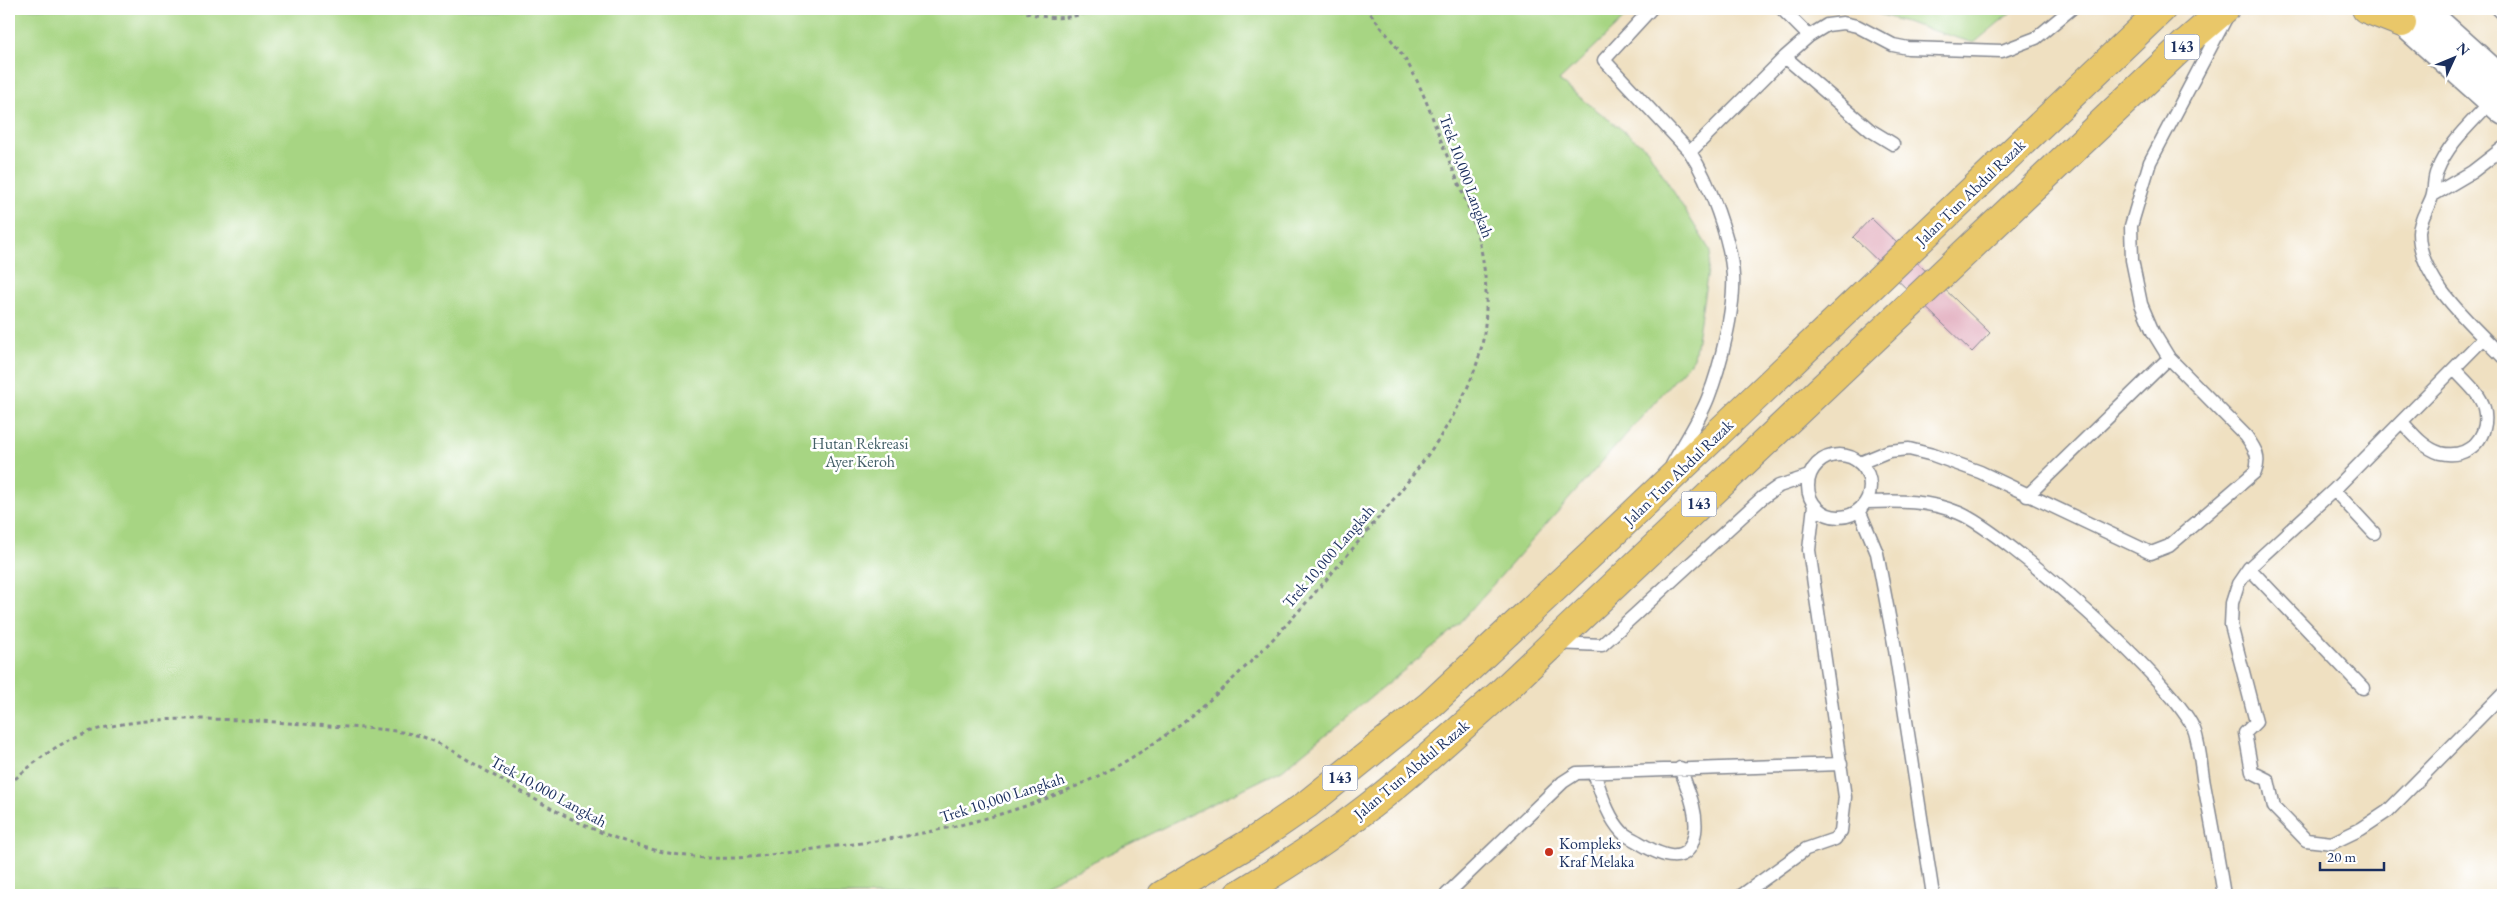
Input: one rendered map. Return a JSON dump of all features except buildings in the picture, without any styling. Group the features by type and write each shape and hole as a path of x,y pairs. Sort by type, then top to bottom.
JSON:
{"highway":[{"name":"Jalan Tun Abdul Razak","path":"1162,895 1255,840 1306,805 1422,711 1659,490 2162,9"},
{"name":"Jalan Tun Abdul Razak","path":"1238,895 1340,829 1398,783 1552,643 2188,41 2226,9"},
{"path":"2366,9 2404,13"}],"street":[{"path":"2404,13 2500,95"}],"lane":[{"path":"1651,9 1604,60 1690,152 1701,168 1723,229 1733,276 1728,321 1708,399 1659,490"},
{"path":"1782,9 1809,36"},
{"path":"1690,152 1785,57 1809,36 1826,25 1843,23 1857,26 1893,45 1908,48 2002,51 2036,38 2071,9"},
{"path":"1860,463 1889,451 1909,449 1933,455 1980,472 2027,496 2151,553 2169,546 2255,472 2259,461 2256,449 2246,436 2169,358 2141,304 2132,260 2131,226 2150,162 2230,9"},
{"path":"2498,9 2503,14"},
{"path":"1785,57 1870,130 1894,144"},
{"path":"2500,95 2455,139 2443,156 2436,174 2433,195 2419,231 2421,251 2428,271 2441,290 2503,357"},
{"path":"2433,195 2472,172 2503,148"},
{"path":"2484,338 2334,490 2249,568 2238,584 2234,597 2231,625 2256,722 2245,734 2252,772 2268,780 2274,807 2306,840 2332,843 2361,830 2388,811 2503,694"},
{"path":"2027,496 2169,358"},
{"path":"2402,422 2421,443 2440,453 2460,453 2478,444 2486,426 2484,407 2476,392 2454,369"},
{"path":"1831,455 1852,457 1867,471 1870,492 1863,506 1851,515 1836,517 1821,512 1814,505 1808,491 1809,476 1814,466 1831,455"},
{"path":"1552,643 1602,645 1762,498 1779,486 1809,476"},
{"path":"2334,490 2374,533"},
{"path":"1863,506 1903,501 1937,505 1960,513 1990,530 2059,586 2172,696 2194,732 2224,895"},
{"path":"1742,895 1806,849 1835,839 1841,831 1845,797 1809,550 1814,505"},
{"path":"1863,506 1879,562 1894,643 1933,895"},
{"path":"2249,568 2363,688"},
{"path":"1446,895 1563,782 1577,773 1840,764"},
{"path":"1594,773 1607,808 1622,832 1666,857 1678,856 1686,851 1695,833 1695,814 1680,768"}],"path":[{"path":"1019,9 1033,16 1058,18 1082,15 1097,9"},
{"name":"Trek 10,000 Langkah","path":"9,784 44,755 76,736 113,725 174,719 382,730 421,737 452,750 571,819 603,835 643,848 686,857 750,856 894,840 956,827 1068,790 1122,763 1168,732 1219,691 1276,635 1342,561 1411,478 1472,379 1483,345 1486,306 1480,246 1427,104 1406,61 1367,9"}],"green space":[{"name":"Hutan Rekreasi Ayer Keroh","path":"9,9 1634,9 1559,81 1647,149 1711,252 1694,358 1452,631 1282,770 1024,895 9,895"},
{"path":"1862,9 2015,9 1974,43"}],"place":[{"name":"Kompleks Kraf Melaka","path":"1549,852"}]}
